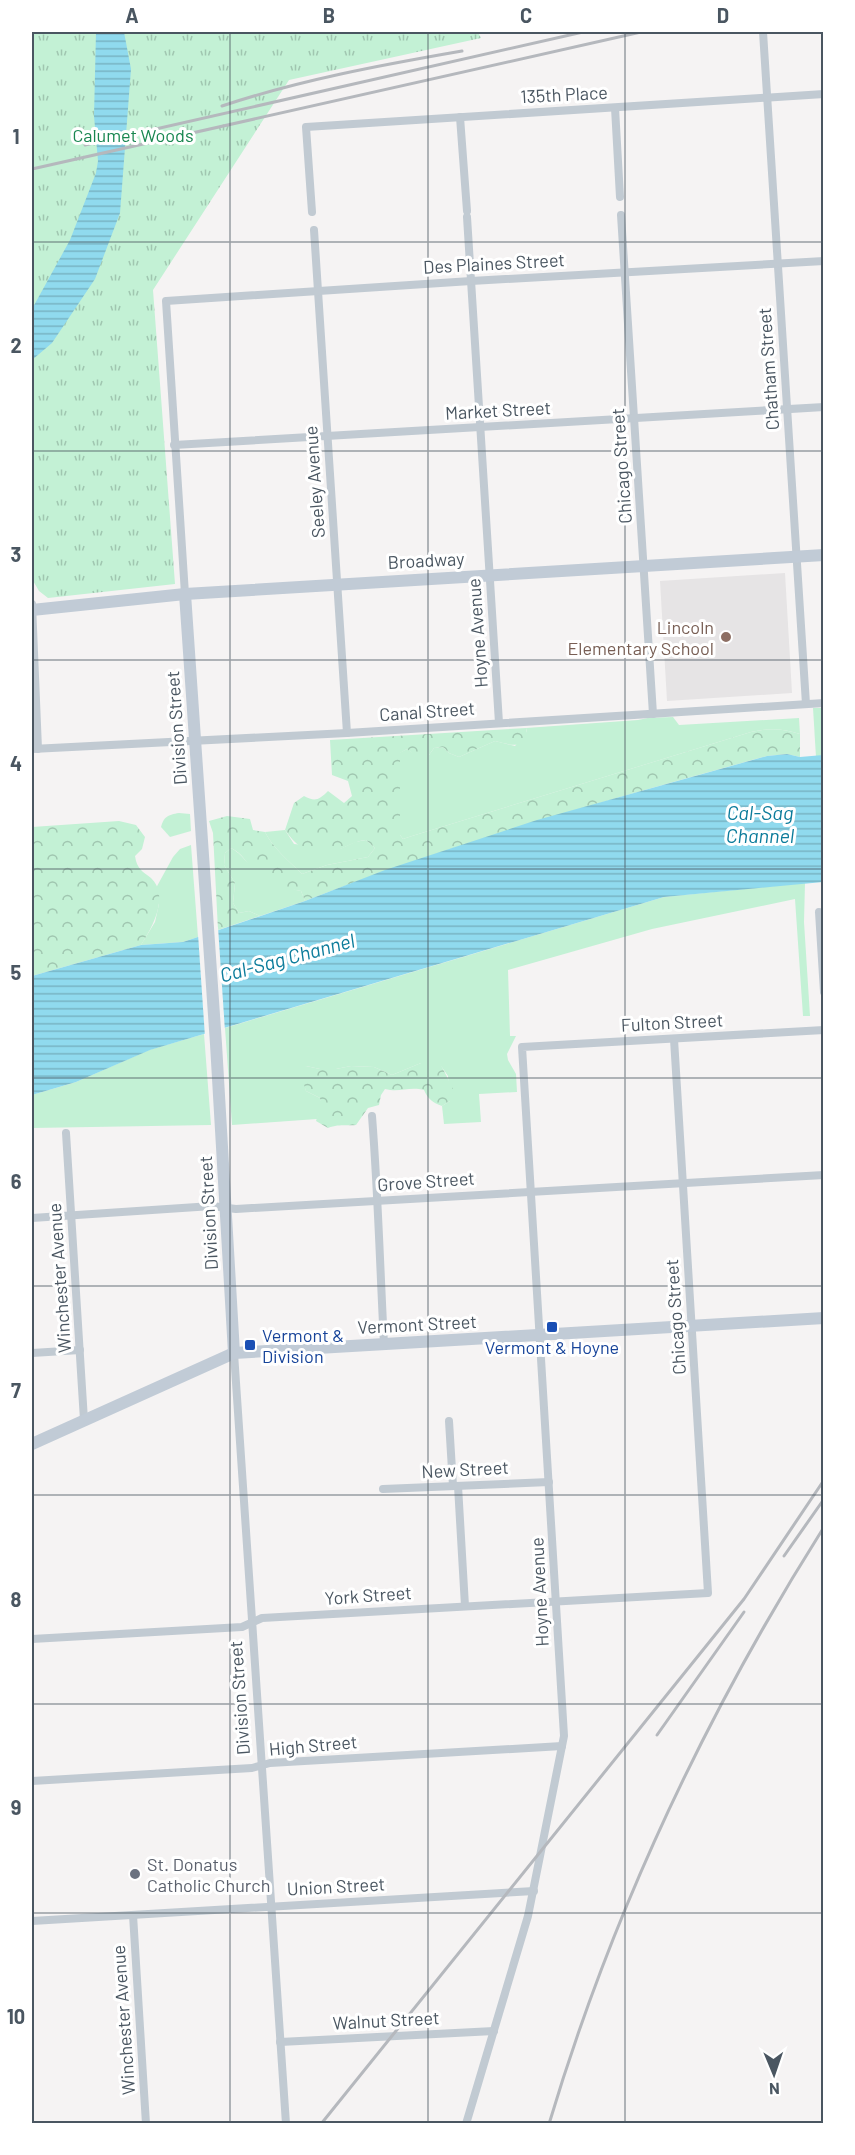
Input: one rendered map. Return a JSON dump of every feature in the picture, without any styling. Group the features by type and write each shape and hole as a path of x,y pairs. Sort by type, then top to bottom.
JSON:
{"street":[{"name":"Chatham Street","path":"763,32 806,704"},
{"name":"135th Place","path":"312,212 306,127 824,94"},
{"path":"615,108 620,197"},
{"name":"Hoyne Avenue","path":"460,117 499,723"},
{"name":"Chicago Street","path":"621,215 653,714"},
{"name":"Seeley Avenue","path":"314,230 347,733"},
{"name":"Des Plaines Street","path":"166,301 824,261"},
{"name":"Division Street","path":"166,301 286,2124"},
{"name":"Market Street","path":"174,445 824,407"},
{"name":"Broadway","path":"32,608 337,583 824,555"},
{"path":"32,608 35,749"},
{"name":"Canal Street","path":"35,749 347,733 824,703"},
{"path":"819,912 824,992"},
{"name":"Fulton Street","path":"522,1047 824,1030"},
{"name":"Chicago Street","path":"674,1039 708,1593"},
{"name":"Hoyne Avenue","path":"466,2124 534,1891 564,1736 522,1047"},
{"path":"372,1116 384,1344"},
{"name":"Winchester Avenue","path":"66,1133 84,1420"},
{"name":"Grove Street","path":"32,1218 212,1206 236,1209 824,1175"},
{"name":"Vermont Street","path":"32,1444 234,1353 824,1318"},
{"path":"32,1353 80,1350"},
{"path":"449,1421 465,1606"},
{"name":"New Street","path":"383,1489 549,1482"},
{"name":"York Street","path":"32,1639 242,1628 262,1618 708,1593"},
{"name":"High Street","path":"32,1781 252,1768 270,1763 562,1746"},
{"name":"Union Street","path":"32,1921 534,1891"},
{"name":"Winchester Avenue","path":"133,1915 146,2124"},
{"name":"Walnut Street","path":"280,2042 494,2031"}],"shaded area":[{"name":"Lincoln Elementary School","path":"785,573 792,693 667,701 660,581"}],"green space":[{"name":"Calumet Woods","path":"32,32 478,32 481,38 289,80 153,290 175,584 48,598 39,591 32,579"},
{"path":"813,708 823,708 823,755 816,757"},
{"path":"673,717 679,725 799,718 800,734 775,729 751,732 403,839 400,835 399,753 407,749 413,753 429,755 434,748 443,747 449,753 459,757 495,741 515,746 527,732 526,728"},
{"path":"526,728 528,738 520,744 513,745 495,741 459,757 449,753 443,747 434,748 429,755 420,759 407,749 400,753 400,835 403,839 751,732 769,729 800,734 800,757 787,754 767,756 592,805 419,860 305,901 301,891 269,881 257,873 241,855 231,848 225,853 224,865 235,883 233,903 239,913 249,911 260,916 218,930 213,833 209,821 227,816 250,819 253,830 265,832 277,849 302,874 327,865 368,857 375,848 366,840 334,851 317,853 297,844 285,830 294,803 304,796 317,799 328,791 344,803 352,796 348,781 332,775 330,740"},
{"path":"172,814 190,814 191,831 170,837 161,827 162,823"},
{"path":"119,821 136,825 145,837 142,849 135,856 140,869 151,878 159,894 157,912 145,938 141,945 32,976 32,827"},
{"path":"285,830 294,844 340,849 366,840 375,848 368,857 327,865 302,874 277,849 265,832"},
{"path":"191,845 198,937 183,942 141,945 155,922 159,904 156,888 173,857 180,849"},
{"path":"231,848 253,868 266,876 301,891 305,901 260,916 249,911 239,913 233,903 235,883 224,865 225,853"},
{"path":"805,883 804,922 810,1016 803,1016 795,899 652,929 508,970 510,1036 516,1036 507,1054 516,1074 517,1092 479,1094 481,1122 444,1124 442,1106 450,1101 448,1076 439,1063 421,1063 392,1075 374,1067 351,1066 320,1069 306,1066 304,1082 306,1091 320,1098 322,1105 317,1119 232,1125 225,1028 664,897"},
{"path":"204,1034 211,1125 32,1128 32,1095 76,1082 149,1050"},
{"path":"421,1063 440,1063 453,1089 450,1101 442,1106 431,1100 424,1090 385,1089 379,1105 368,1108 356,1125 328,1128 316,1121 321,1105 320,1098 306,1091 300,1072 306,1066 336,1069 351,1066 374,1067 392,1075"}],"water":[{"path":"96,32 124,32 131,69 120,213 95,279 52,343 32,360 32,309 70,240 96,173 98,161 94,116"},
{"name":"Cal-Sag Channel","path":"787,754 800,757 823,755 823,882 664,897 150,1050 76,1082 32,1095 32,976 141,945 183,942 305,901 385,870 537,820 767,756"}],"pier":[{"path":"218,927 225,1031 205,1037 198,934"}],"railway":[{"path":"85,145 583,32"},
{"path":"32,169 641,32"},
{"path":"222,106 311,81 462,51"},
{"path":"321,2124 744,1599 824,1480"},
{"path":"784,1556 824,1499"},
{"path":"549,2124 602,1968 666,1816 741,1669 824,1527"},
{"path":"657,1735 744,1612"}],"place":[{"name":"Lincoln Elementary School","path":"726,637"},
{"name":"Vermont & Hoyne","path":"552,1327"},
{"name":"Vermont & Division","path":"250,1345"},
{"name":"St. Donatus Catholic Church","path":"135,1874"}]}
